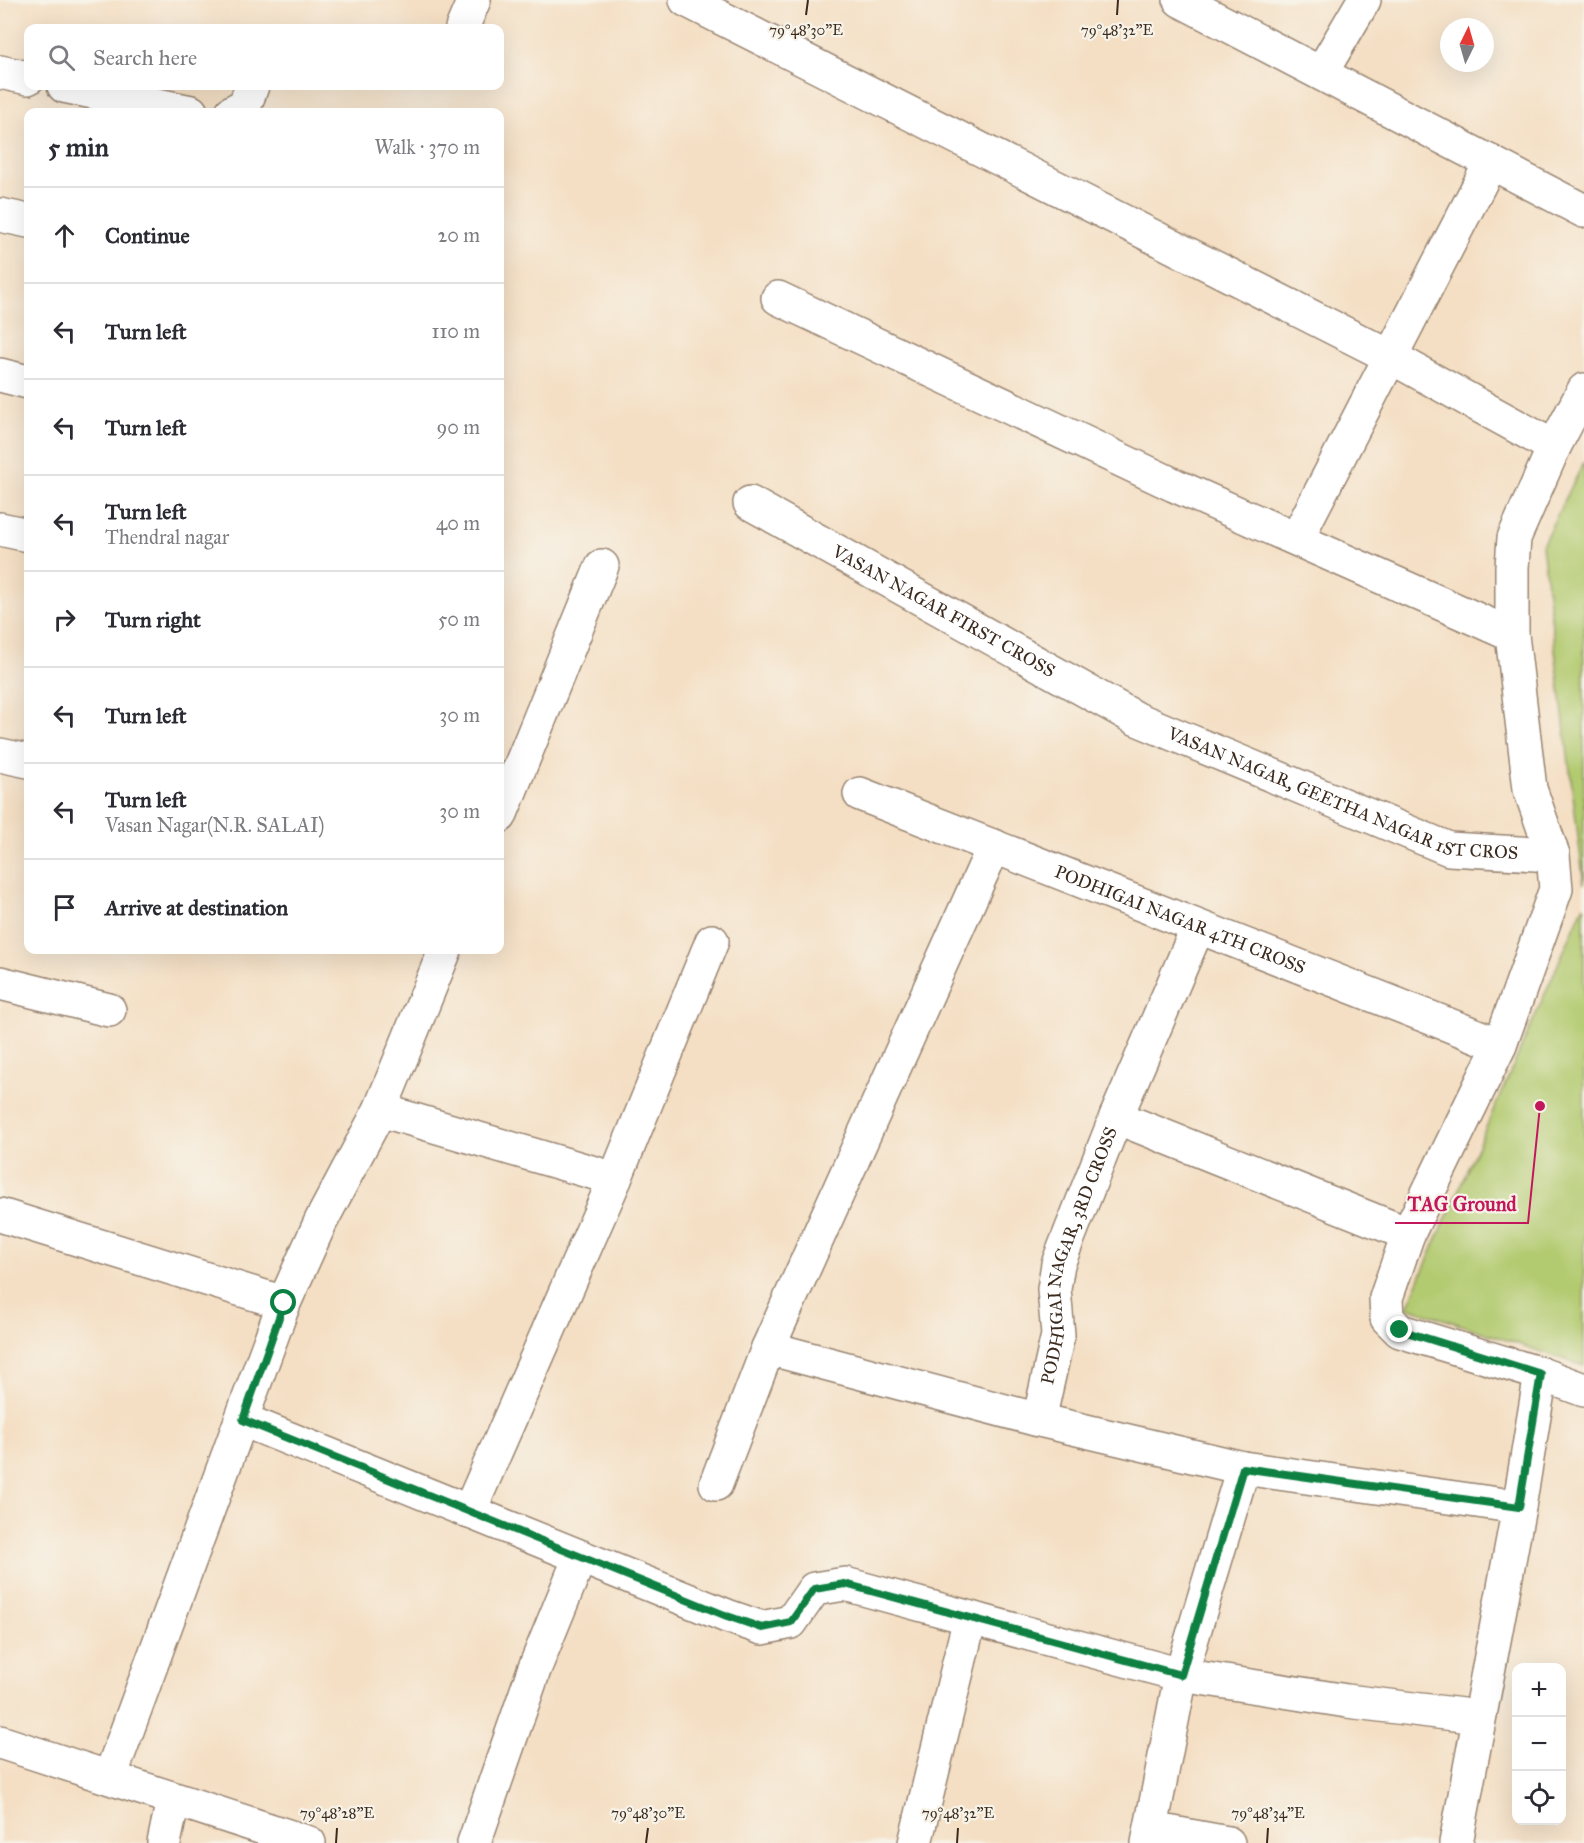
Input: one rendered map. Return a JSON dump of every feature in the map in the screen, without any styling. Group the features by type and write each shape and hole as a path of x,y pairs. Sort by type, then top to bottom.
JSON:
{"street":[{"path":"464,24 474,0"},
{"path":"686,0 1390,357 1554,447"},
{"path":"1180,0 1584,211"},
{"path":"1321,74 1364,0"},
{"path":"0,72 24,77"},
{"path":"83,90 171,108"},
{"path":"239,108 245,105 251,90"},
{"path":"1297,538 1491,162"},
{"path":"0,215 24,220"},
{"path":"778,298 1174,485 1512,635"},
{"path":"0,375 24,381"},
{"path":"1584,390 1554,447 1514,538 1512,567 1512,635 1530,789 1552,855 1556,889 1500,1046 1408,1234 1386,1298 1388,1318 1400,1330 1541,1374 1584,1390"},
{"name":"VASAN NAGAR FIRST CROSS","path":"750,503 1137,719"},
{"path":"0,529 24,534"},
{"path":"504,806 602,566"},
{"name":"VASAN NAGAR, GEETHA NAGAR 1ST CROS","path":"1137,719 1449,849 1552,855"},
{"path":"0,755 24,760"},
{"name":"PODHIGAI NAGAR 4TH CROSS","path":"860,794 1500,1046"},
{"path":"716,1484 768,1348 994,846"},
{"path":"1116,1117 1198,927"},
{"path":"469,1512 615,1179 712,941"},
{"path":"110,1777 243,1420 284,1303 321,1221 380,1110 443,954"},
{"path":"0,983 109,1010"},
{"path":"380,1110 615,1179"},
{"name":"PODHIGAI NAGAR, 3RD CROSS","path":"1039,1420 1058,1335 1054,1289 1058,1264 1116,1117 1408,1234"},
{"path":"0,1215 284,1303"},
{"path":"768,1348 1039,1420 1243,1468 1519,1507"},
{"path":"1456,1843 1519,1507 1541,1374"},
{"path":"243,1420 580,1557 762,1628 791,1622 814,1589 845,1584 1181,1675 1347,1701 1479,1718"},
{"path":"1228,1843 1150,1836 1181,1675 1243,1468"},
{"path":"474,1843 534,1670 580,1557"},
{"path":"915,1843 970,1618"},
{"path":"0,1742 309,1843"},
{"path":"164,1843 173,1800"}],"green space":[{"path":"1584,462 1584,884 1542,545"},
{"path":"1584,905 1584,1366 1407,1307"}],"place":[{"name":"TAG Ground","path":"1540,1106"}],"route":[{"path":"284,1303 243,1420 727,1616 762,1628 791,1622 814,1589 845,1584 1181,1675 1243,1468 1519,1507 1541,1374 1400,1330"}]}
